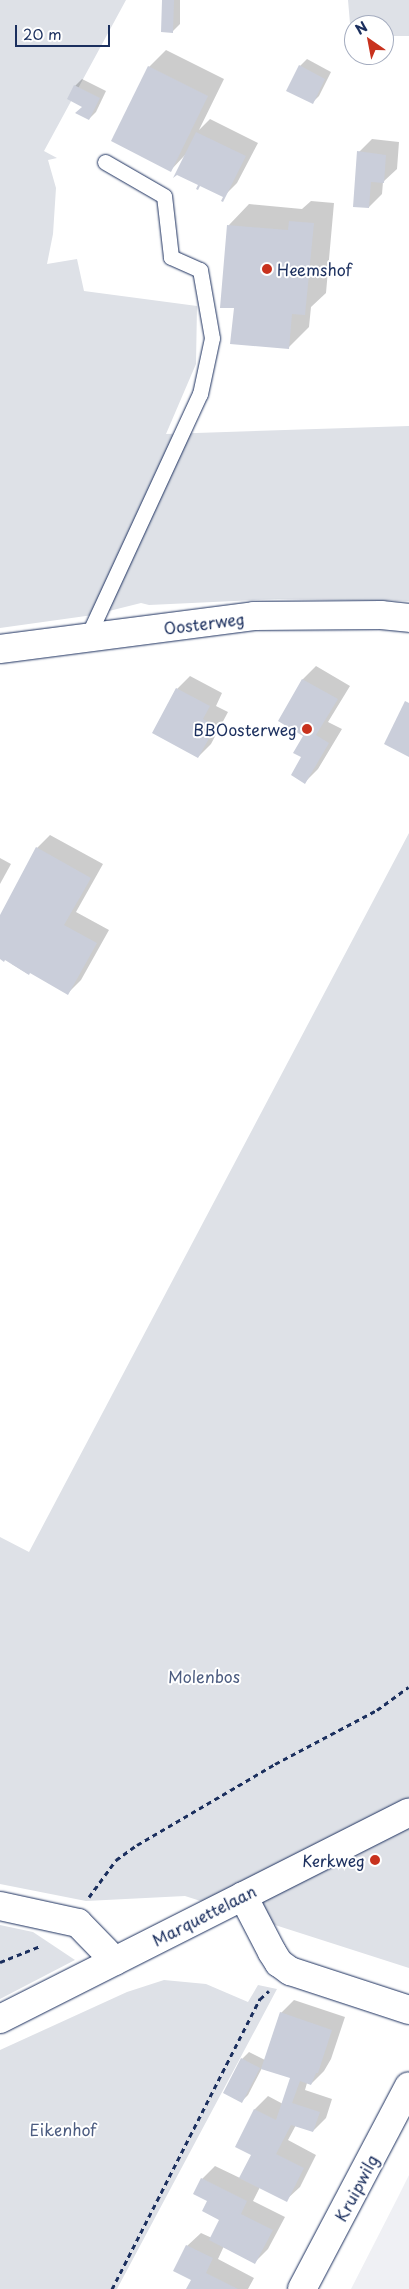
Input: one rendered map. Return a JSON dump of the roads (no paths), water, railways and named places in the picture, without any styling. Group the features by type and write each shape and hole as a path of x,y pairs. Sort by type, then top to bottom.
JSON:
{"street":[{"name":"Oosterweg","path":"0,649 254,616 381,615 409,618"},
{"name":"Marquettelaan","path":"0,2019 409,1812"},
{"path":"243,1896 272,1952 279,1963 290,1971 409,2010"},
{"path":"0,1906 78,1923 115,1961"},
{"name":"Kruipwilg","path":"302,2289 409,2086"}],"lane":[{"path":"87,638 200,394 212,338 200,270 171,257 164,196 105,162"}],"place":[{"name":"Heemshof","path":"267,269"},
{"name":"BBOosterweg","path":"307,729"},
{"name":"Kerkweg","path":"375,1860"}],"park label":[{"name":"Molenbos","path":"204,1676"},
{"name":"Eikenhof","path":"63,2129"}]}
